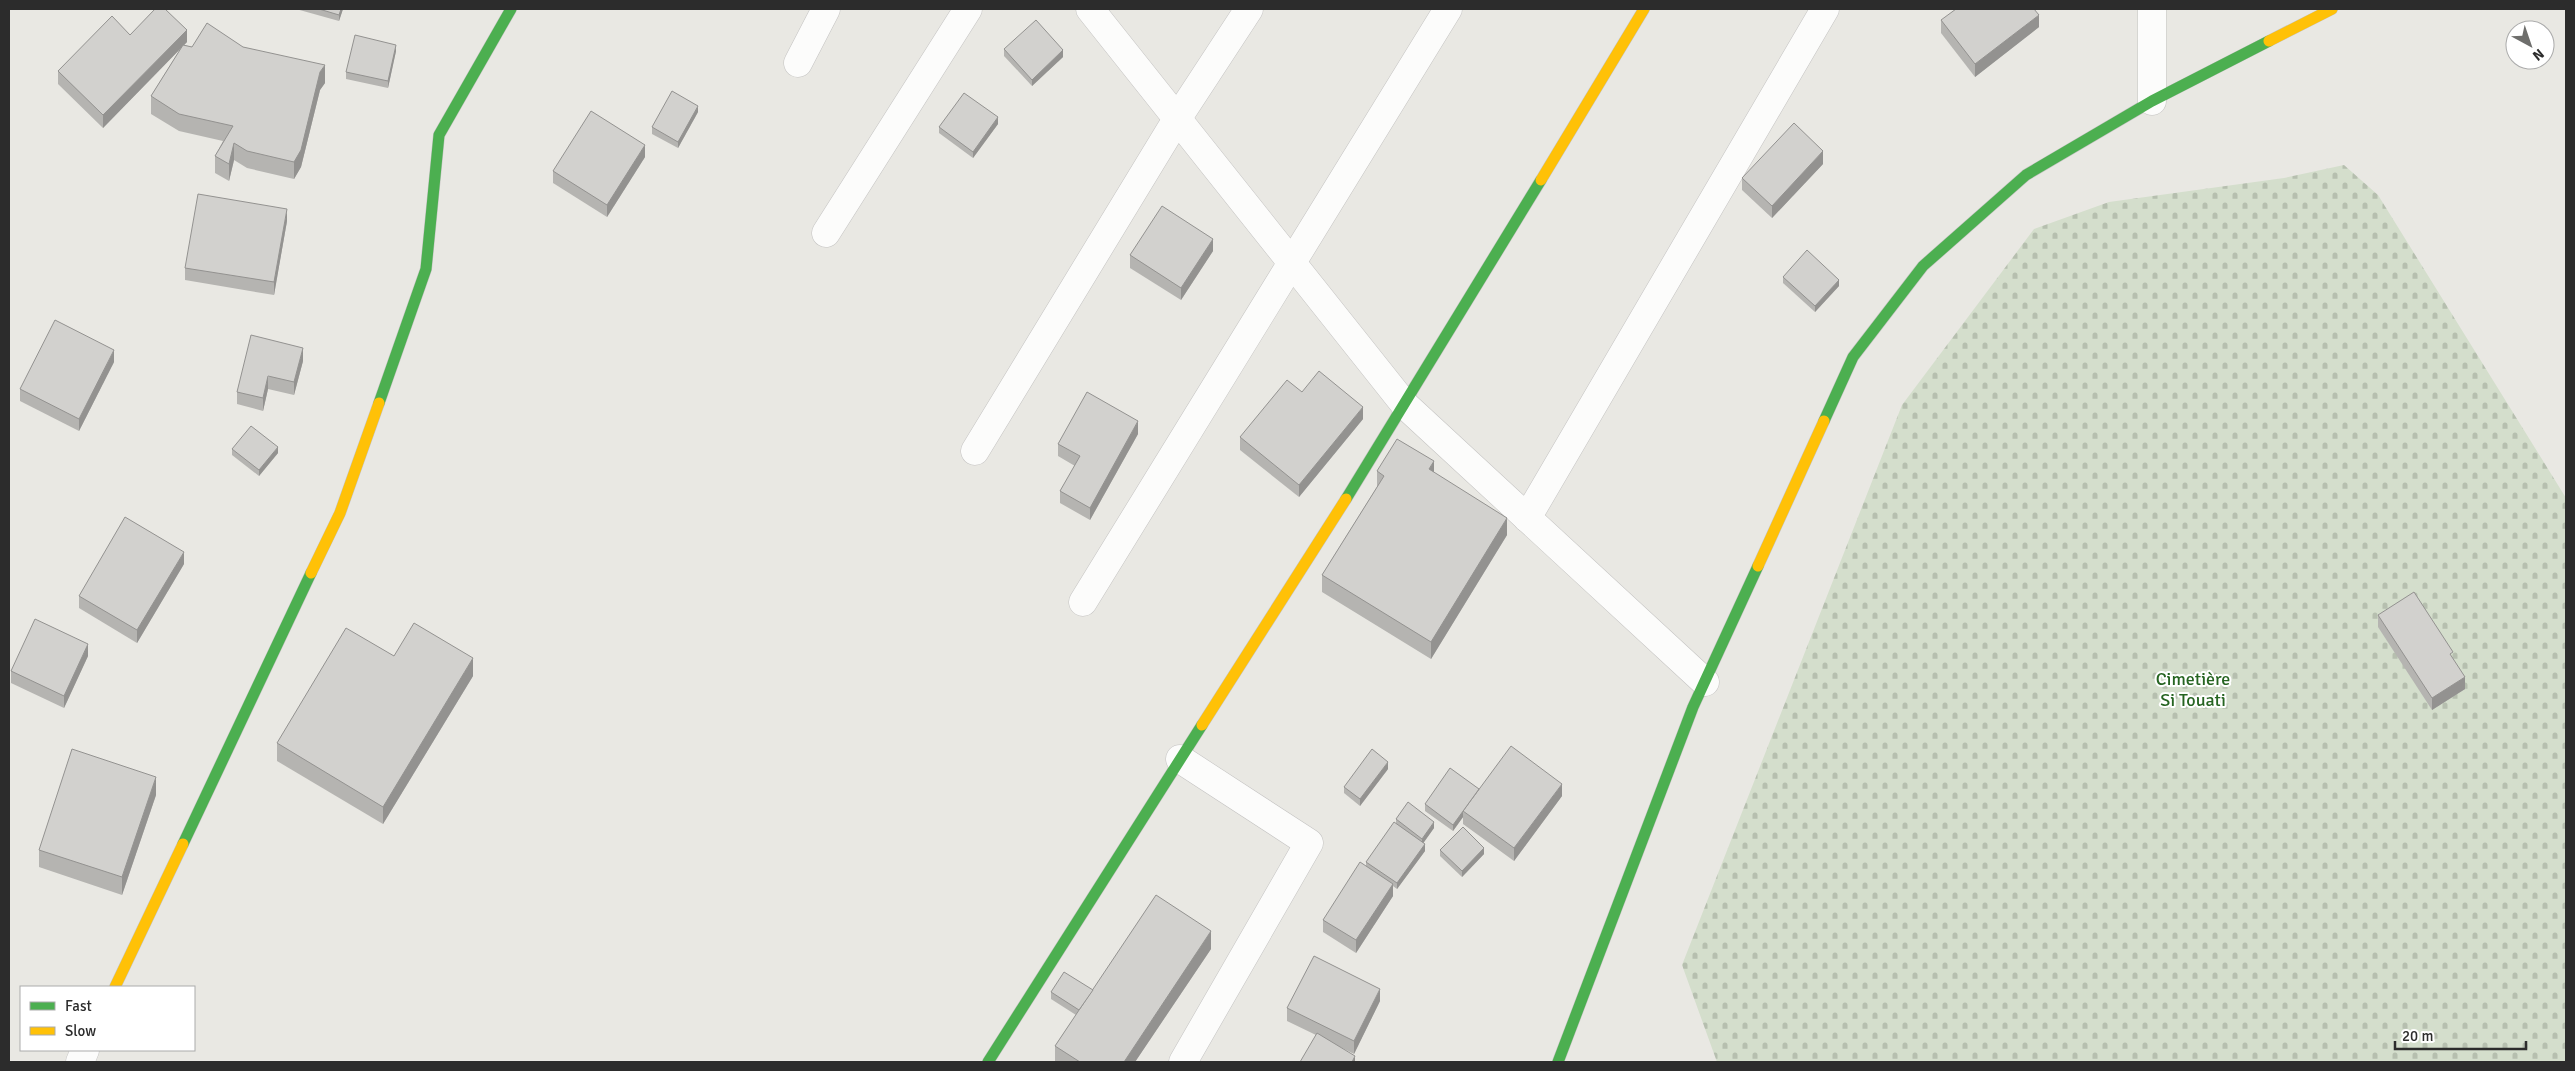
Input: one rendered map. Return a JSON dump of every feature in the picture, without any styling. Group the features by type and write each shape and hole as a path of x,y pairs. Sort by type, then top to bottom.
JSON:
{"street":[{"path":"115,986 340,513 426,269 439,135 512,9"},
{"path":"798,63 826,9"},
{"path":"826,233 968,9"},
{"path":"975,451 1177,119 1249,9"},
{"path":"1083,602 1448,9"},
{"path":"988,1062 1404,405 1644,9"},
{"path":"1527,518 1825,9"},
{"path":"2152,9 2152,101"},
{"path":"1558,1062 1704,682 1853,357 1922,266 2026,175 2152,101 2332,9"},
{"path":"1097,12 1177,119 1404,405 1704,682"},
{"path":"1180,759 1309,843 1183,1062"}],"green space":[{"name":"Cimetière Si Touati","path":"2344,165 2378,195 2566,498 2566,1062 1717,1062 1682,965 1902,405 2034,229 2109,202 2284,178"}],"building":[{"path":"155,9 165,9 187,30 103,115 58,71 112,16 130,35"},
{"path":"319,9 341,9 339,15"},
{"path":"1956,9 2034,9 2039,15 1975,64 1941,20"},
{"path":"1036,20 1063,50 1032,80 1004,49"},
{"path":"207,23 243,47 325,65 320,72 301,150 294,162 247,151 234,143 229,164 215,156 233,126 179,114 151,96 183,45 192,47"},
{"path":"355,35 396,45 388,81 346,72"},
{"path":"672,91 698,106 678,142 652,127"},
{"path":"964,93 998,117 973,152 939,127"},
{"path":"591,111 645,145 607,205 553,171"},
{"path":"1794,123 1823,151 1772,206 1742,178"},
{"path":"198,194 287,209 274,282 185,268"},
{"path":"1162,206 1213,239 1181,288 1130,255"},
{"path":"1807,250 1839,280 1815,306 1783,277"},
{"path":"55,320 114,350 79,419 20,389"},
{"path":"251,335 303,348 294,382 268,376 263,398 237,392"},
{"path":"1319,371 1363,407 1299,485 1240,437 1287,380 1302,392"},
{"path":"1087,392 1138,421 1090,508 1060,491 1080,456 1058,444"},
{"path":"251,426 278,447 259,470 232,449"},
{"path":"1397,439 1434,461 1429,469 1507,518 1431,642 1322,575 1384,476 1377,471"},
{"path":"125,517 184,552 137,630 79,596"},
{"path":"2414,592 2453,652 2450,654 2465,677 2432,698 2378,615"},
{"path":"35,619 88,644 64,696 11,671"},
{"path":"414,623 473,658 383,807 277,743 346,628 394,656"},
{"path":"1511,746 1562,784 1514,848 1463,811"},
{"path":"72,749 156,777 122,877 39,850"},
{"path":"1372,749 1388,762 1360,799 1344,787"},
{"path":"1450,768 1479,789 1453,825 1425,804"},
{"path":"1408,802 1434,822 1422,839 1396,819"},
{"path":"1394,822 1425,844 1397,883 1366,862"},
{"path":"1463,827 1484,848 1462,871 1440,850"},
{"path":"1360,862 1393,884 1356,940 1323,920"},
{"path":"1156,895 1211,931 1124,1062 1080,1062 1055,1046"},
{"path":"1314,956 1380,989 1354,1041 1287,1008"},
{"path":"1064,972 1093,990 1079,1010 1051,992"},
{"path":"1317,1033 1355,1056 1352,1062 1300,1062"}],"traffic: fast":[{"path":"379,403 426,269 439,135 511,9"},
{"path":"1824,421 1853,357 1923,266 2026,175 2152,101 2269,41"},
{"path":"1346,499 1541,180"},
{"path":"1558,1062 1693,707 1758,566"},
{"path":"183,844 311,573"},
{"path":"988,1062 1202,725"}],"traffic: slow":[{"path":"1541,180 1644,9"},
{"path":"2269,41 2332,9"},
{"path":"311,573 340,513 379,403"},
{"path":"1758,566 1824,421"},
{"path":"1202,725 1346,499"},
{"path":"115,986 183,844"}]}
